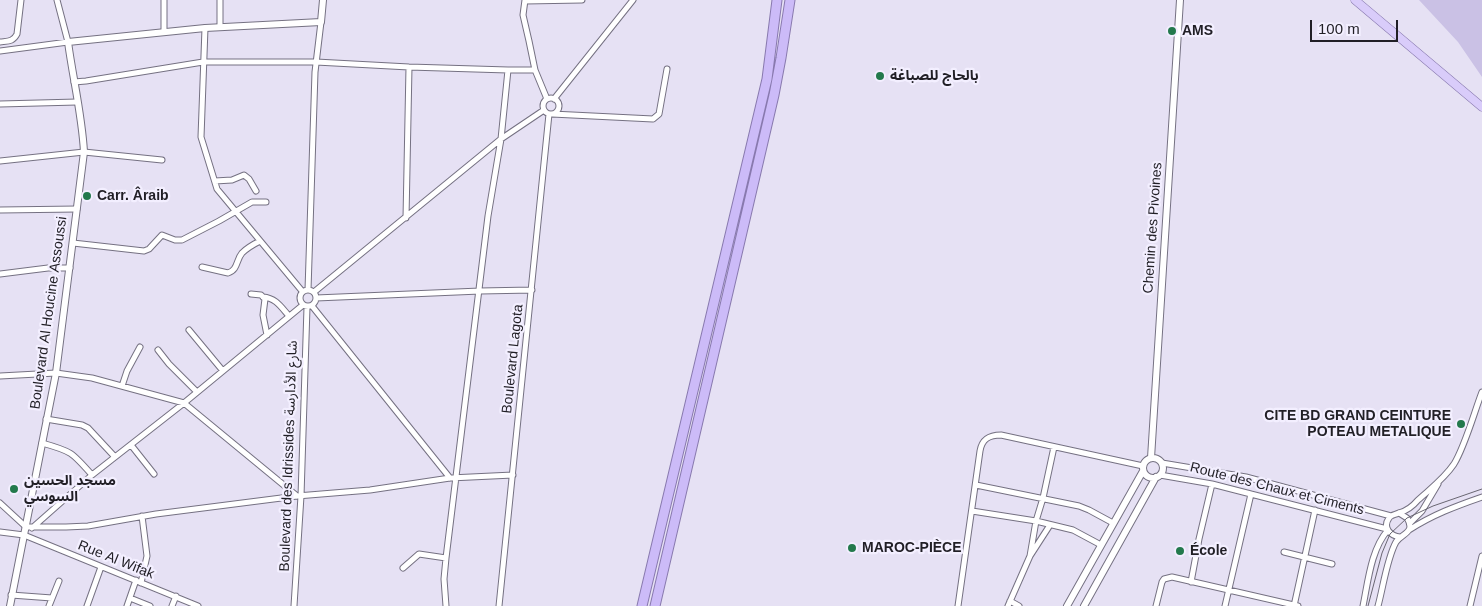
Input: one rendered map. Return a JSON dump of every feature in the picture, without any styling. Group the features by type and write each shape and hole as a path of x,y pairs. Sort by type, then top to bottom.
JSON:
{"highway":[{"path":"642,606 767,79 777,0"},
{"path":"655,606 774,95 790,0"}],"main road":[{"path":"1354,0 1482,107"}],"street":[{"path":"0,42 10,41 17,34 21,0"},
{"path":"57,0 68,42"},
{"path":"164,0 164,32"},
{"path":"220,0 220,27"},
{"path":"29,527 289,316 314,304 310,293 316,62 323,0"},
{"path":"547,99 535,70 523,16 525,1 582,0"},
{"path":"554,99 633,0"},
{"name":"Chemin des Pivoines","path":"1151,458 1180,0"},
{"path":"0,51 205,28 321,22"},
{"path":"205,28 201,137 217,189 260,241 310,293 532,290"},
{"name":"Boulevard Al Houcine Assoussi","path":"10,606 24,535 29,527 46,419 56,373 84,152 83,131 68,42"},
{"path":"74,82 203,62 316,62 409,67 535,70"},
{"path":"406,218 409,67"},
{"path":"548,113 653,119 659,114 667,69"},
{"path":"446,606 444,579 454,478 480,290 488,216 501,139 508,70"},
{"path":"310,293 406,218 501,139 548,113 556,111 558,102 554,99 547,99 543,103 548,113"},
{"path":"0,104 77,102"},
{"name":"Boulevard Lagota","path":"499,606 532,290 548,113"},
{"path":"0,161 84,152 162,160"},
{"path":"215,181 232,180 244,175 249,179 256,191"},
{"path":"73,243 144,251 149,249 162,235 178,241 252,202 266,202"},
{"path":"0,210 77,209"},
{"path":"202,267 231,272 236,268 243,252 260,241"},
{"path":"0,274 48,268 70,268"},
{"name":"Boulevard des Idrissides شارع الأدارسة","path":"294,606 307,306 299,300 299,296 310,293"},
{"path":"251,294 274,299 289,316"},
{"path":"263,297 265,299 264,322 266,335"},
{"path":"307,306 454,478"},
{"path":"189,330 223,371"},
{"path":"122,386 127,371 140,347"},
{"path":"158,350 197,392"},
{"path":"0,376 56,373 92,378 184,403 299,496"},
{"path":"1409,530 1410,523 1425,506 1440,481 1453,465 1482,392"},
{"path":"46,419 82,425 88,428 115,457"},
{"path":"958,606 980,448 983,442 990,436 1001,435 1143,468"},
{"path":"42,444 65,449 72,453 92,475"},
{"path":"130,445 154,474"},
{"path":"1030,556 1036,521 1054,447"},
{"path":"1067,606 1114,523 1146,461 1151,458 1157,459 1162,463 1163,469 1084,606"},
{"name":"Route des Chaux et Ciments","path":"1162,463 1246,477 1391,516"},
{"path":"1143,468 1147,476 1153,478 1158,476"},
{"path":"0,503 29,527 77,527 142,516 299,496 370,490 454,478 513,475"},
{"name":"Route des Chaux et Ciments","path":"1158,476 1212,484 1388,530"},
{"path":"1400,537 1393,536 1388,530 1387,522 1391,516 1414,504 1440,481"},
{"path":"1191,582 1212,484"},
{"path":"976,485 1043,498 1089,510 1114,523"},
{"path":"1225,606 1251,494"},
{"path":"1378,606 1390,558 1400,537 1444,510 1482,497"},
{"path":"1156,606 1164,580 1172,577 1295,606 1315,510"},
{"path":"972,511 1036,521 1076,531 1101,545"},
{"path":"1398,513 1405,516 1410,523"},
{"path":"127,606 139,582 148,556 142,516"},
{"path":"1019,606 1009,604 1030,556 1050,525"},
{"path":"1362,606 1376,548 1382,536 1388,530"},
{"name":"Rue Al Wifak","path":"0,532 24,535 198,606"},
{"path":"1284,552 1332,564"},
{"path":"403,568 419,554 446,558"},
{"path":"1470,606 1482,556"},
{"path":"87,606 101,567"},
{"path":"49,606 59,581"},
{"path":"11,596 52,598"},
{"path":"172,606 176,596"},
{"path":"130,598 150,606"}],"shaded area":[{"path":"1419,0 1482,0 1482,77 1458,42"}],"tram line":[{"path":"1368,606 1382,553 1390,534 1407,518 1433,506 1482,489"}],"place":[{"name":"AMS","path":"1172,31"},
{"name":"بالحاج للصباغة","path":"880,76"},
{"name":"Carr. Âraib","path":"87,196"},
{"name":"CITE BD GRAND CEINTURE POTEAU METALIQUE","path":"1461,424"},
{"name":"مسجد الحسين السوسي","path":"14,489"},
{"name":"MAROC-PIÈCE","path":"852,548"},
{"name":"École","path":"1180,551"}]}
